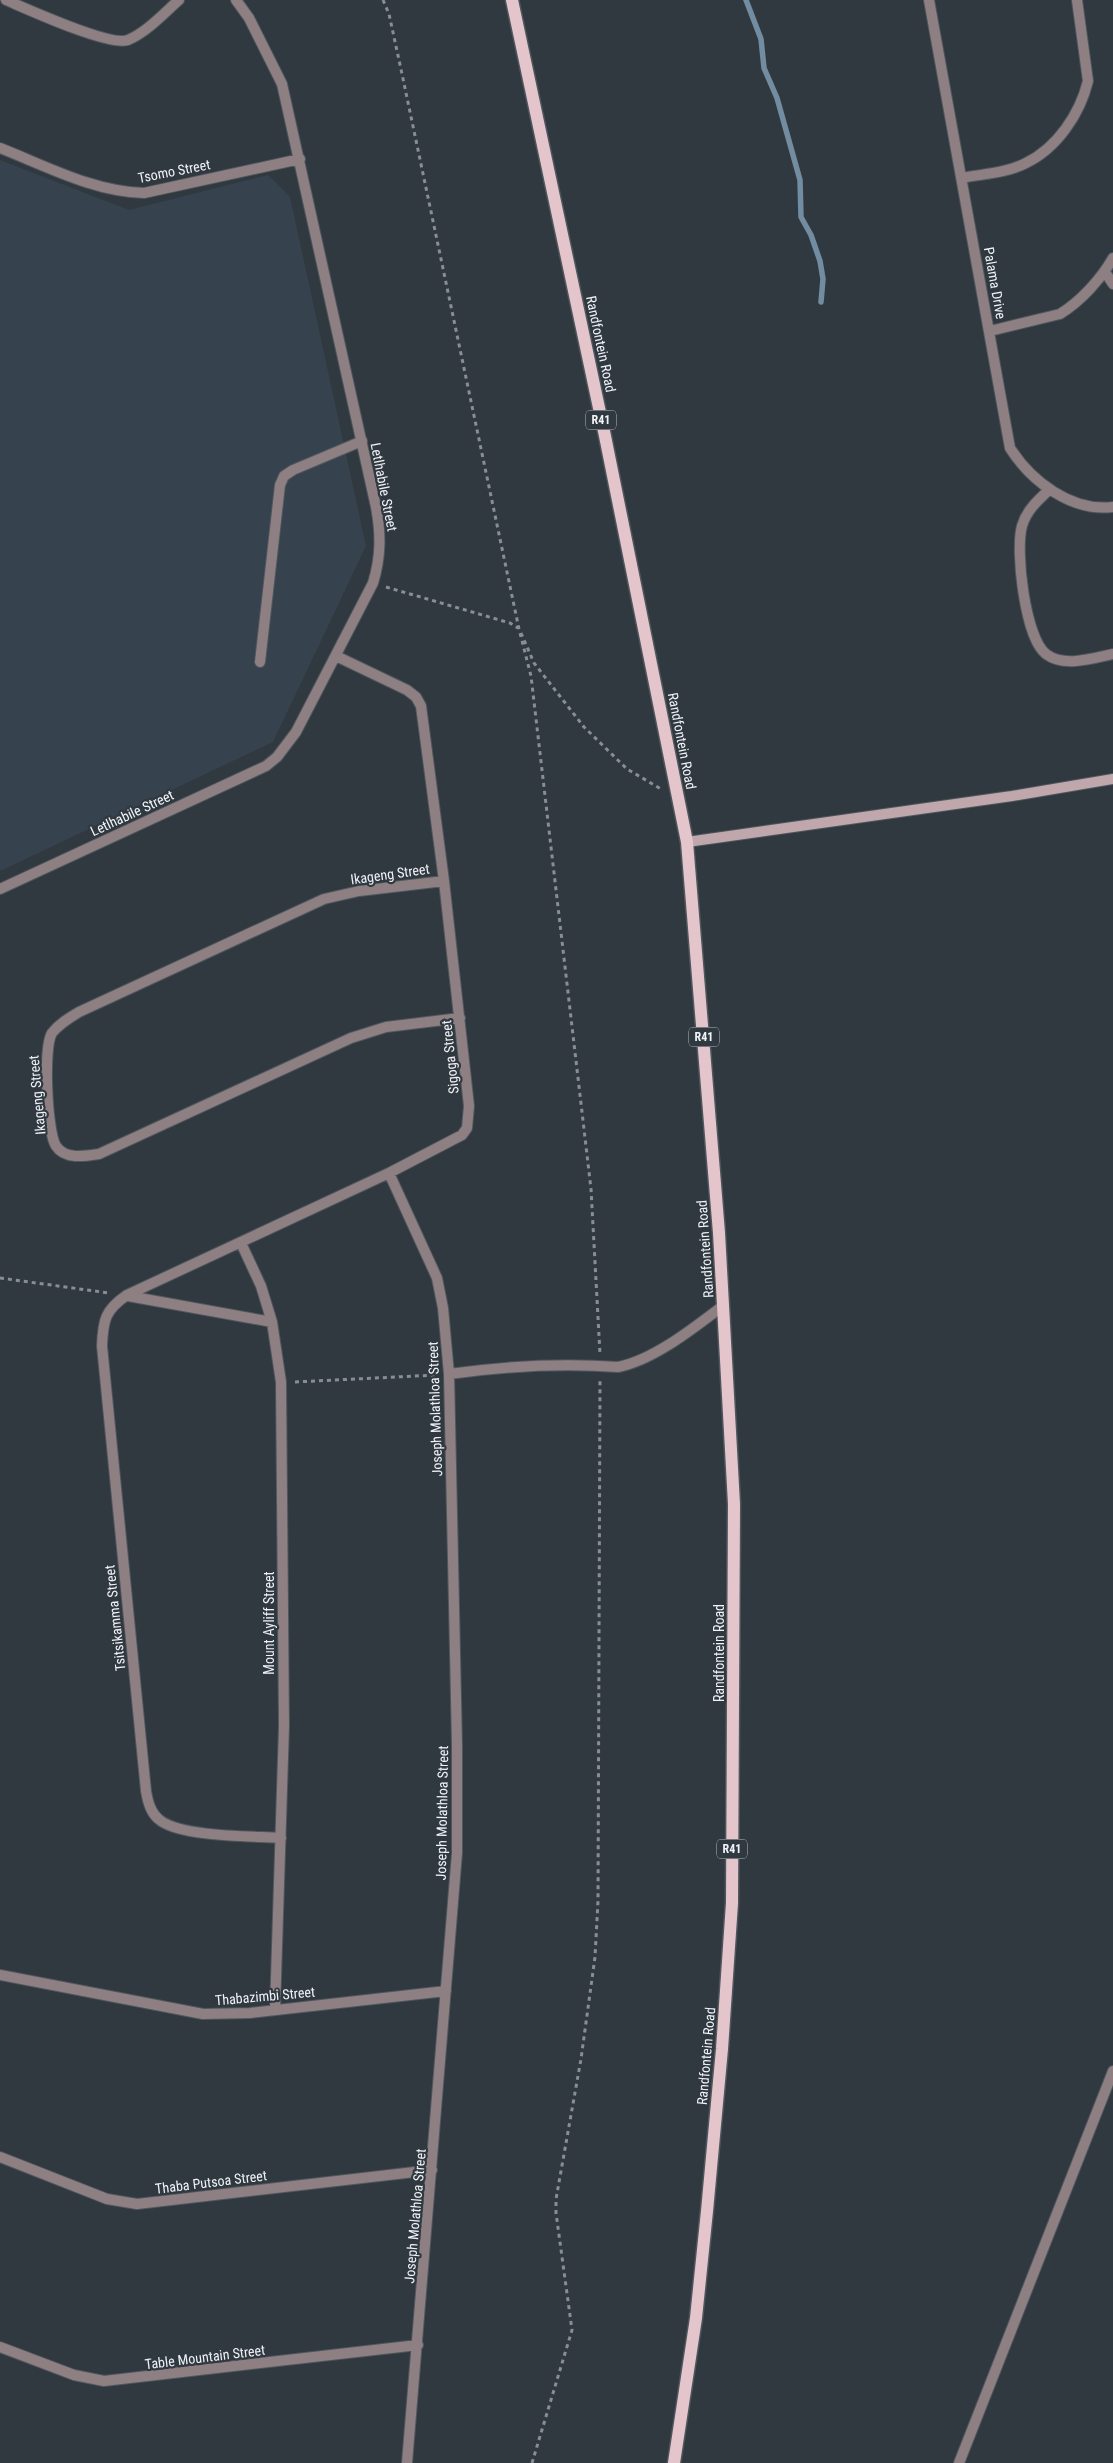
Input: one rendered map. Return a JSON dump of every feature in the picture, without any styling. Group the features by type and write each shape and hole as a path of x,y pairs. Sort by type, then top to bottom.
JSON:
{"main road":[{"name":"Randfontein Road","path":"512,0 687,842 724,1305 734,1504 732,1903 722,2049 696,2318 674,2463"}],"street":[{"path":"6,0 102,38 120,42 137,34 179,0"},
{"name":"Letlhabile Street","path":"0,889 266,766 277,758 296,732 336,656 373,583 378,566 380,530 282,84 253,25 236,0"},
{"name":"Palama Drive","path":"929,0 1010,448 1020,462 1049,490 1078,503 1106,508 1113,507"},
{"path":"962,178 1008,170 1026,164 1055,142 1074,115 1085,94 1088,82 1077,0"},
{"name":"Tsomo Street","path":"0,148 90,183 127,192 144,193 300,159"},
{"path":"990,331 1060,314 1070,308 1105,272 1113,258"},
{"path":"1105,272 1113,284"},
{"path":"260,662 280,485 284,476 293,470 362,442"},
{"path":"1049,490 1026,515 1020,537 1019,554 1034,636 1046,654 1055,658 1070,661 1113,654"},
{"name":"Sigoga Street","path":"127,1295 389,1173 462,1135 467,1128 469,1106 460,1018 421,706 416,697 407,690 336,656"},
{"path":"687,842 1012,796 1113,779"},
{"name":"Ikageng Street","path":"444,881 359,891 324,899 71,1017 52,1034 47,1046 46,1067 52,1133 56,1146 64,1153 85,1156 99,1154 351,1038 386,1027 460,1018"},
{"name":"Joseph Molathloa Street","path":"389,1173 437,1278 443,1308 449,1374 457,1853 407,2463"},
{"name":"Mount Ayliff Street","path":"241,1242 261,1286 272,1322 281,1382 284,1726 275,2010"},
{"path":"127,1295 272,1322"},
{"name":"Tsitsikamma Street","path":"127,1295 114,1304 106,1315 102,1346 146,1791 150,1809 161,1821 185,1830 281,1838"},
{"path":"449,1374 504,1366 564,1364 618,1367 636,1362 696,1326 724,1305"},
{"name":"Thabazimbi Street","path":"0,1975 203,2014 250,2013 446,1992"},
{"path":"959,2463 1113,2071"},
{"name":"Thaba Putsoa Street","path":"0,2157 107,2199 137,2204 432,2170"},
{"name":"Table Mountain Street","path":"0,2347 74,2375 104,2381 418,2345"}],"path":[{"path":"382,0 389,14 519,629 531,676 587,1148 593,1220 600,1366 598,1901 596,1957 581,2060 556,2199 556,2213 572,2330 532,2463"},
{"path":"373,583 510,623 519,629 534,662 591,734 627,769 678,799"},
{"path":"0,1278 127,1295"},
{"path":"281,1382 449,1374"}],"shaded area":[{"path":"0,160 129,210 268,175 290,197 366,546 273,742 0,871"}],"waterway":[{"path":"746,0 761,39 764,68 777,98 800,180 801,217 811,235 820,261 823,279 821,302"}]}
